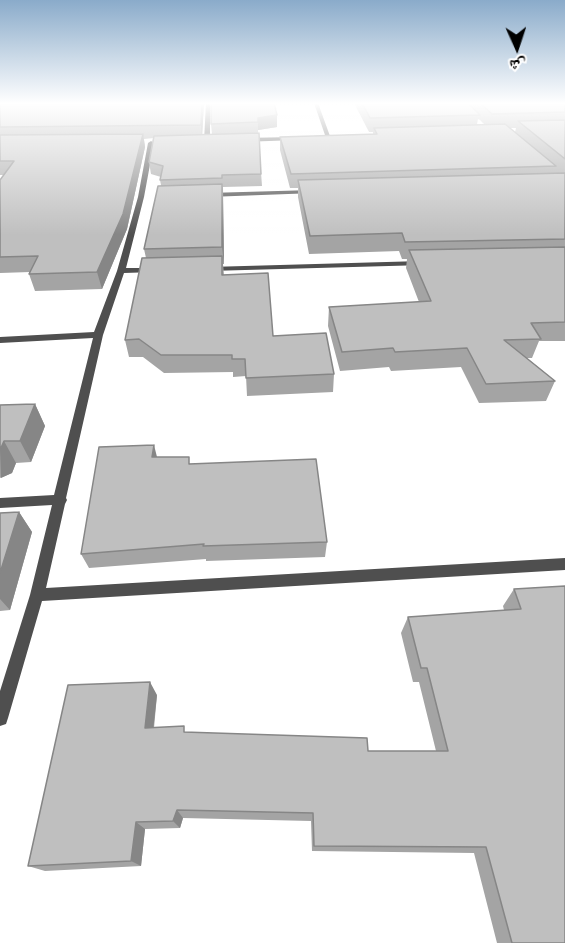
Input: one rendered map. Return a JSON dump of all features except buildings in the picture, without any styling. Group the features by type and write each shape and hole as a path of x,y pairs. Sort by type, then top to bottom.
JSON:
{"street":[{"path":"0,718 38,595 98,335 147,197 151,147"},
{"path":"199,196 326,192"},
{"path":"200,270 431,263"},
{"path":"121,271 166,270"},
{"path":"0,340 98,335"},
{"path":"0,502 61,500"},
{"path":"38,595 565,564"}]}
